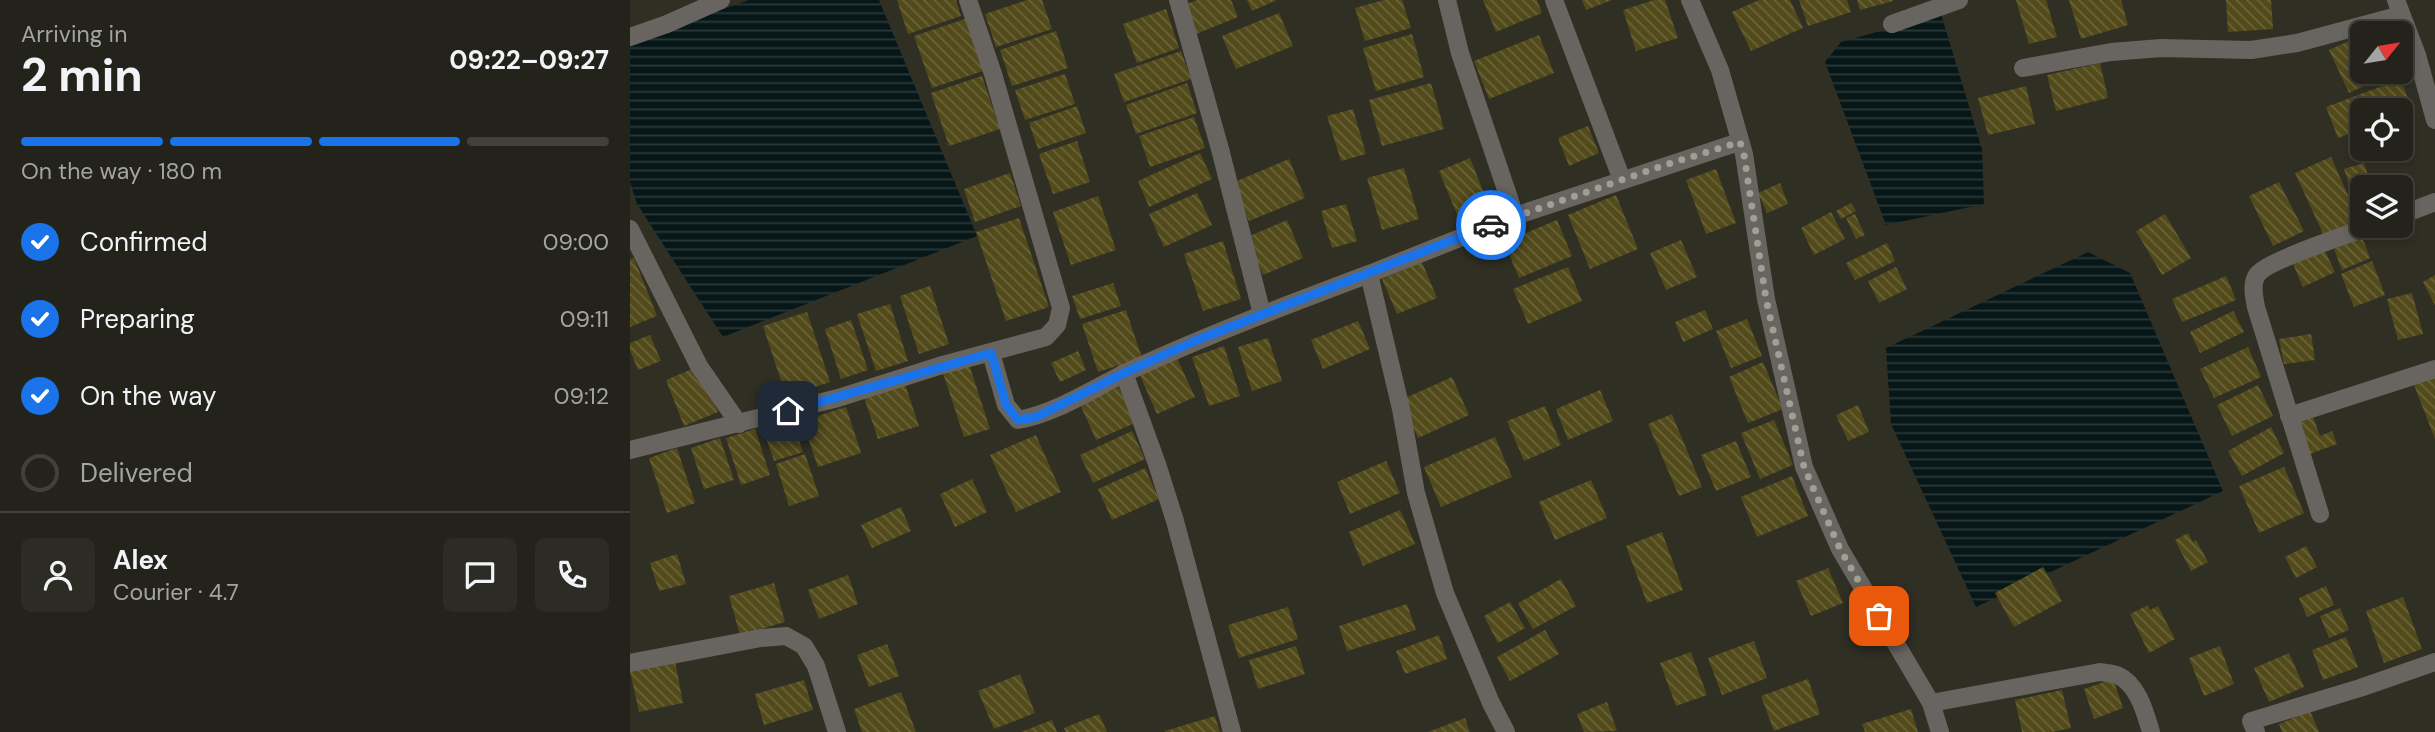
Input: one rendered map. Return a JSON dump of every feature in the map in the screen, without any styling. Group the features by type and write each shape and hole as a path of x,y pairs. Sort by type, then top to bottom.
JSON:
{"street":[{"path":"630,37 721,0"},
{"path":"630,450 838,398 939,366 1046,337 1057,325 1061,308 993,74 968,0"},
{"path":"1178,0 1262,314"},
{"path":"1447,0 1460,53 1515,216"},
{"path":"1554,0 1622,180"},
{"path":"1690,0 1720,70 1744,155 1766,299 1804,467 1840,549 1931,703 1940,732"},
{"path":"1892,24 1959,0"},
{"path":"2023,68 2111,52 2161,48 2251,50 2297,43 2399,7 2430,78 2435,120"},
{"path":"991,353 1006,405 1018,420 1036,417 1124,373 1262,314 1515,216 1740,142"},
{"path":"2413,210 2435,202"},
{"path":"630,229 699,366 739,424"},
{"path":"2319,514 2256,307 2253,289 2257,274 2272,264 2350,234"},
{"path":"1369,274 1401,409 1416,493 1445,593 1506,732"},
{"path":"2289,416 2435,369"},
{"path":"1124,373 1175,521 1232,732"},
{"path":"630,663 761,638 786,636 804,646 816,666 837,732"},
{"path":"2256,732 2251,721 2435,662"},
{"path":"1931,703 2100,672 2118,675 2133,688 2144,708 2151,732"}],"shaded area":[{"path":"749,0 879,0 977,236 723,337 637,204 630,182 630,42"},
{"path":"1941,14 1982,149 1984,204 1886,225 1825,62 1841,42"},
{"path":"2088,252 2130,273 2223,491 1976,607 1891,424 1886,348"}],"building":[{"path":"897,0 956,0 961,16 908,34"},
{"path":"1027,0 1042,0 1052,29 996,47 985,14"},
{"path":"1197,0 1231,0 1238,17 1196,34 1184,5"},
{"path":"1247,0 1277,0 1252,11"},
{"path":"1384,0 1402,0 1411,28 1365,41 1355,8"},
{"path":"1483,0 1537,0 1542,13 1496,32"},
{"path":"1582,0 1612,0 1586,10"},
{"path":"1654,0 1665,0 1678,38 1636,51 1623,10"},
{"path":"1759,0 1790,0 1803,28 1751,51 1732,12"},
{"path":"1799,0 1847,0 1851,12 1808,26"},
{"path":"1857,0 1893,0 1893,1 1860,10"},
{"path":"2016,0 2046,0 2057,37 2029,44"},
{"path":"2069,0 2121,0 2128,25 2081,39"},
{"path":"2226,0 2271,0 2273,29 2228,32"},
{"path":"1166,9 1179,48 1137,63 1123,24"},
{"path":"1279,13 1293,46 1236,69 1222,36"},
{"path":"968,18 986,70 932,88 914,36"},
{"path":"1056,31 1068,68 1012,86 1000,50"},
{"path":"1412,34 1424,77 1376,91 1363,48"},
{"path":"1539,35 1554,73 1489,99 1474,61"},
{"path":"2350,40 2350,84 2368,84 2349,93 2329,50"},
{"path":"1181,51 1191,79 1124,102 1114,74"},
{"path":"2100,63 2108,98 2056,111 2047,75"},
{"path":"1065,74 1075,104 1025,120 1015,90"},
{"path":"982,76 1000,129 949,146 931,93"},
{"path":"1187,83 1197,113 1136,134 1126,105"},
{"path":"1431,83 1444,129 1382,146 1369,100"},
{"path":"2388,84 2403,84 2408,98 2350,98"},
{"path":"2026,86 2035,124 1988,135 1978,98"},
{"path":"2350,98 2350,134 2338,138 2326,107"},
{"path":"1077,106 1086,133 1038,149 1029,123"},
{"path":"1353,109 1366,154 1341,161 1327,116"},
{"path":"1194,117 1205,148 1150,167 1139,136"},
{"path":"1588,126 1599,153 1569,166 1558,138"},
{"path":"1077,141 1090,182 1053,194 1039,154"},
{"path":"1200,153 1212,179 1149,207 1138,181"},
{"path":"2331,157 2350,200 2350,224 2324,236 2295,173"},
{"path":"1470,158 1491,211 1461,224 1439,171"},
{"path":"1289,159 1305,198 1249,221 1232,183"},
{"path":"2364,163 2368,175 2350,175 2350,187 2344,169"},
{"path":"1404,168 1419,219 1382,230 1367,178"},
{"path":"1716,169 1736,223 1706,234 1686,180"},
{"path":"1010,173 1021,206 975,222 964,189"},
{"path":"2279,182 2304,231 2273,246 2249,196"},
{"path":"1780,183 1788,204 1767,213 1758,193"},
{"path":"1197,193 1212,225 1164,247 1149,214"},
{"path":"1616,195 1638,249 1590,269 1568,215"},
{"path":"1098,196 1116,250 1071,265 1053,212"},
{"path":"1851,203 1856,211 1841,219 1836,211"},
{"path":"1346,204 1357,241 1332,248 1321,211"},
{"path":"1831,212 1845,239 1814,255 1801,228"},
{"path":"1855,214 1865,235 1856,239 1846,218"},
{"path":"2165,214 2191,258 2162,275 2136,231"},
{"path":"1019,218 1049,307 1006,321 976,232"},
{"path":"1287,220 1303,258 1263,275 1247,237"},
{"path":"1557,220 1572,256 1519,278 1504,242"},
{"path":"2362,238 2370,258 2342,270 2334,249"},
{"path":"1681,240 1697,277 1666,290 1650,253"},
{"path":"1223,241 1241,299 1203,311 1184,254"},
{"path":"1887,243 1895,261 1855,280 1846,263"},
{"path":"2324,249 2335,272 2303,287 2293,264"},
{"path":"634,258 657,316 630,327 630,259"},
{"path":"2372,261 2385,295 2354,307 2341,274"},
{"path":"1422,262 1437,298 1397,314 1382,279"},
{"path":"1568,267 1582,301 1528,324 1513,289"},
{"path":"1896,267 1907,289 1879,303 1868,281"},
{"path":"2435,275 2435,305 2423,282"},
{"path":"2226,276 2236,300 2182,322 2172,299"},
{"path":"1113,283 1121,306 1080,319 1072,296"},
{"path":"930,286 949,344 919,354 900,296"},
{"path":"2412,293 2423,334 2398,340 2387,299"},
{"path":"890,304 908,361 876,371 857,314"},
{"path":"1126,310 1142,358 1098,372 1082,324"},
{"path":"1705,310 1713,329 1683,342 1675,322"},
{"path":"2233,311 2244,332 2200,353 2190,332"},
{"path":"807,312 830,382 786,396 763,326"},
{"path":"1747,319 1762,356 1731,368 1716,331"},
{"path":"851,320 868,370 841,379 825,329"},
{"path":"1358,321 1370,349 1323,369 1311,340"},
{"path":"2311,334 2315,360 2284,364 2279,339"},
{"path":"650,335 661,361 638,370 630,343"},
{"path":"1268,338 1282,381 1252,391 1238,347"},
{"path":"1224,346 1240,396 1209,406 1192,357"},
{"path":"2248,347 2261,377 2214,398 2200,369"},
{"path":"1078,351 1086,370 1060,382 1051,363"},
{"path":"1175,354 1195,397 1157,414 1138,371"},
{"path":"968,361 990,429 964,437 942,370"},
{"path":"1763,362 1783,409 1748,423 1729,377"},
{"path":"699,366 718,412 684,426 666,380"},
{"path":"1452,377 1469,415 1418,438 1401,400"},
{"path":"2435,377 2435,439 2414,385"},
{"path":"905,384 919,426 878,439 864,397"},
{"path":"2258,385 2273,416 2232,436 2217,405"},
{"path":"1119,387 1135,423 1096,440 1080,404"},
{"path":"1600,390 1613,421 1568,440 1556,409"},
{"path":"1858,405 1869,432 1848,441 1836,415"},
{"path":"1545,406 1561,445 1524,461 1507,421"},
{"path":"846,407 861,453 818,467 802,421"},
{"path":"1672,414 1702,487 1679,496 1648,424"},
{"path":"2312,414 2320,436 2332,431 2337,444 2310,454 2297,419"},
{"path":"792,420 803,452 774,461 763,429"},
{"path":"1774,420 1793,465 1760,479 1741,433"},
{"path":"2271,427 2284,453 2242,476 2228,451"},
{"path":"755,429 770,475 741,485 726,438"},
{"path":"1132,431 1145,459 1093,483 1080,455"},
{"path":"1036,435 1061,492 1016,512 990,455"},
{"path":"1495,437 1512,477 1441,507 1424,467"},
{"path":"720,438 734,480 704,489 691,448"},
{"path":"1736,441 1751,477 1716,491 1701,455"},
{"path":"677,448 695,503 667,513 649,458"},
{"path":"805,454 819,496 789,506 776,464"},
{"path":"1386,461 1400,493 1350,514 1337,482"},
{"path":"2284,467 2304,513 2259,533 2239,486"},
{"path":"1145,468 1159,499 1112,520 1098,489"},
{"path":"1792,476 1808,516 1757,537 1741,497"},
{"path":"972,479 987,512 955,527 940,494"},
{"path":"1591,480 1607,518 1555,540 1539,502"},
{"path":"901,507 911,531 872,548 861,525"},
{"path":"1400,510 1415,544 1363,566 1349,532"},
{"path":"1662,532 1683,590 1647,603 1626,546"},
{"path":"2188,533 2193,542 2196,540 2208,562 2191,571 2175,540"},
{"path":"2306,546 2317,567 2296,578 2285,557"},
{"path":"677,554 686,584 659,591 650,563"},
{"path":"2043,567 2062,601 2014,627 1995,593"},
{"path":"1828,568 1843,603 1811,616 1796,581"},
{"path":"848,575 858,604 819,619 808,590"},
{"path":"1561,579 1576,606 1533,629 1518,603"},
{"path":"774,583 785,622 740,635 729,596"},
{"path":"2326,586 2334,605 2307,617 2299,598"},
{"path":"2403,597 2422,649 2384,663 2366,611"},
{"path":"1510,602 1525,628 1498,643 1484,616"},
{"path":"1407,604 1416,630 1347,651 1339,626"},
{"path":"2148,605 2150,610 2158,606 2175,639 2149,653 2130,614"},
{"path":"1288,607 1298,639 1239,658 1228,625"},
{"path":"2340,608 2349,630 2329,638 2320,616"},
{"path":"1545,630 1559,654 1510,681 1497,657"},
{"path":"1439,635 1447,659 1405,674 1396,651"},
{"path":"2346,637 2358,667 2323,680 2312,650"},
{"path":"1754,641 1767,678 1722,695 1708,658"},
{"path":"887,644 899,676 869,687 857,655"},
{"path":"1296,646 1305,674 1258,689 1249,660"},
{"path":"2220,646 2234,684 2204,696 2189,658"},
{"path":"1691,652 1707,695 1676,706 1660,663"},
{"path":"2289,653 2304,687 2269,702 2254,668"},
{"path":"675,661 683,703 639,712 630,671"},
{"path":"1020,674 1035,713 994,729 978,691"},
{"path":"1808,679 1820,714 1774,731 1761,696"},
{"path":"2113,679 2123,708 2094,719 2084,689"},
{"path":"804,680 813,710 764,725 755,694"},
{"path":"2062,690 2071,728 2052,732 2022,732 2015,700"},
{"path":"901,692 916,732 862,732 854,709"},
{"path":"1607,702 1617,731 1584,732 1577,714"},
{"path":"1911,709 1918,732 1865,732 1862,724"},
{"path":"2310,711 2319,732 2282,732 2279,724"},
{"path":"1099,714 1107,732 1066,732 1064,728"},
{"path":"1215,716 1220,732 1165,732 1165,731"},
{"path":"1465,718 1470,732 1428,732"},
{"path":"1052,720 1057,732 1021,732"}],"way so far":[{"path":"1491,225 1740,142 1766,299 1804,467 1840,549 1879,616"}],"route":[{"path":"788,411 991,353 1006,405 1018,420 1036,417 1197,340 1491,225"}]}
